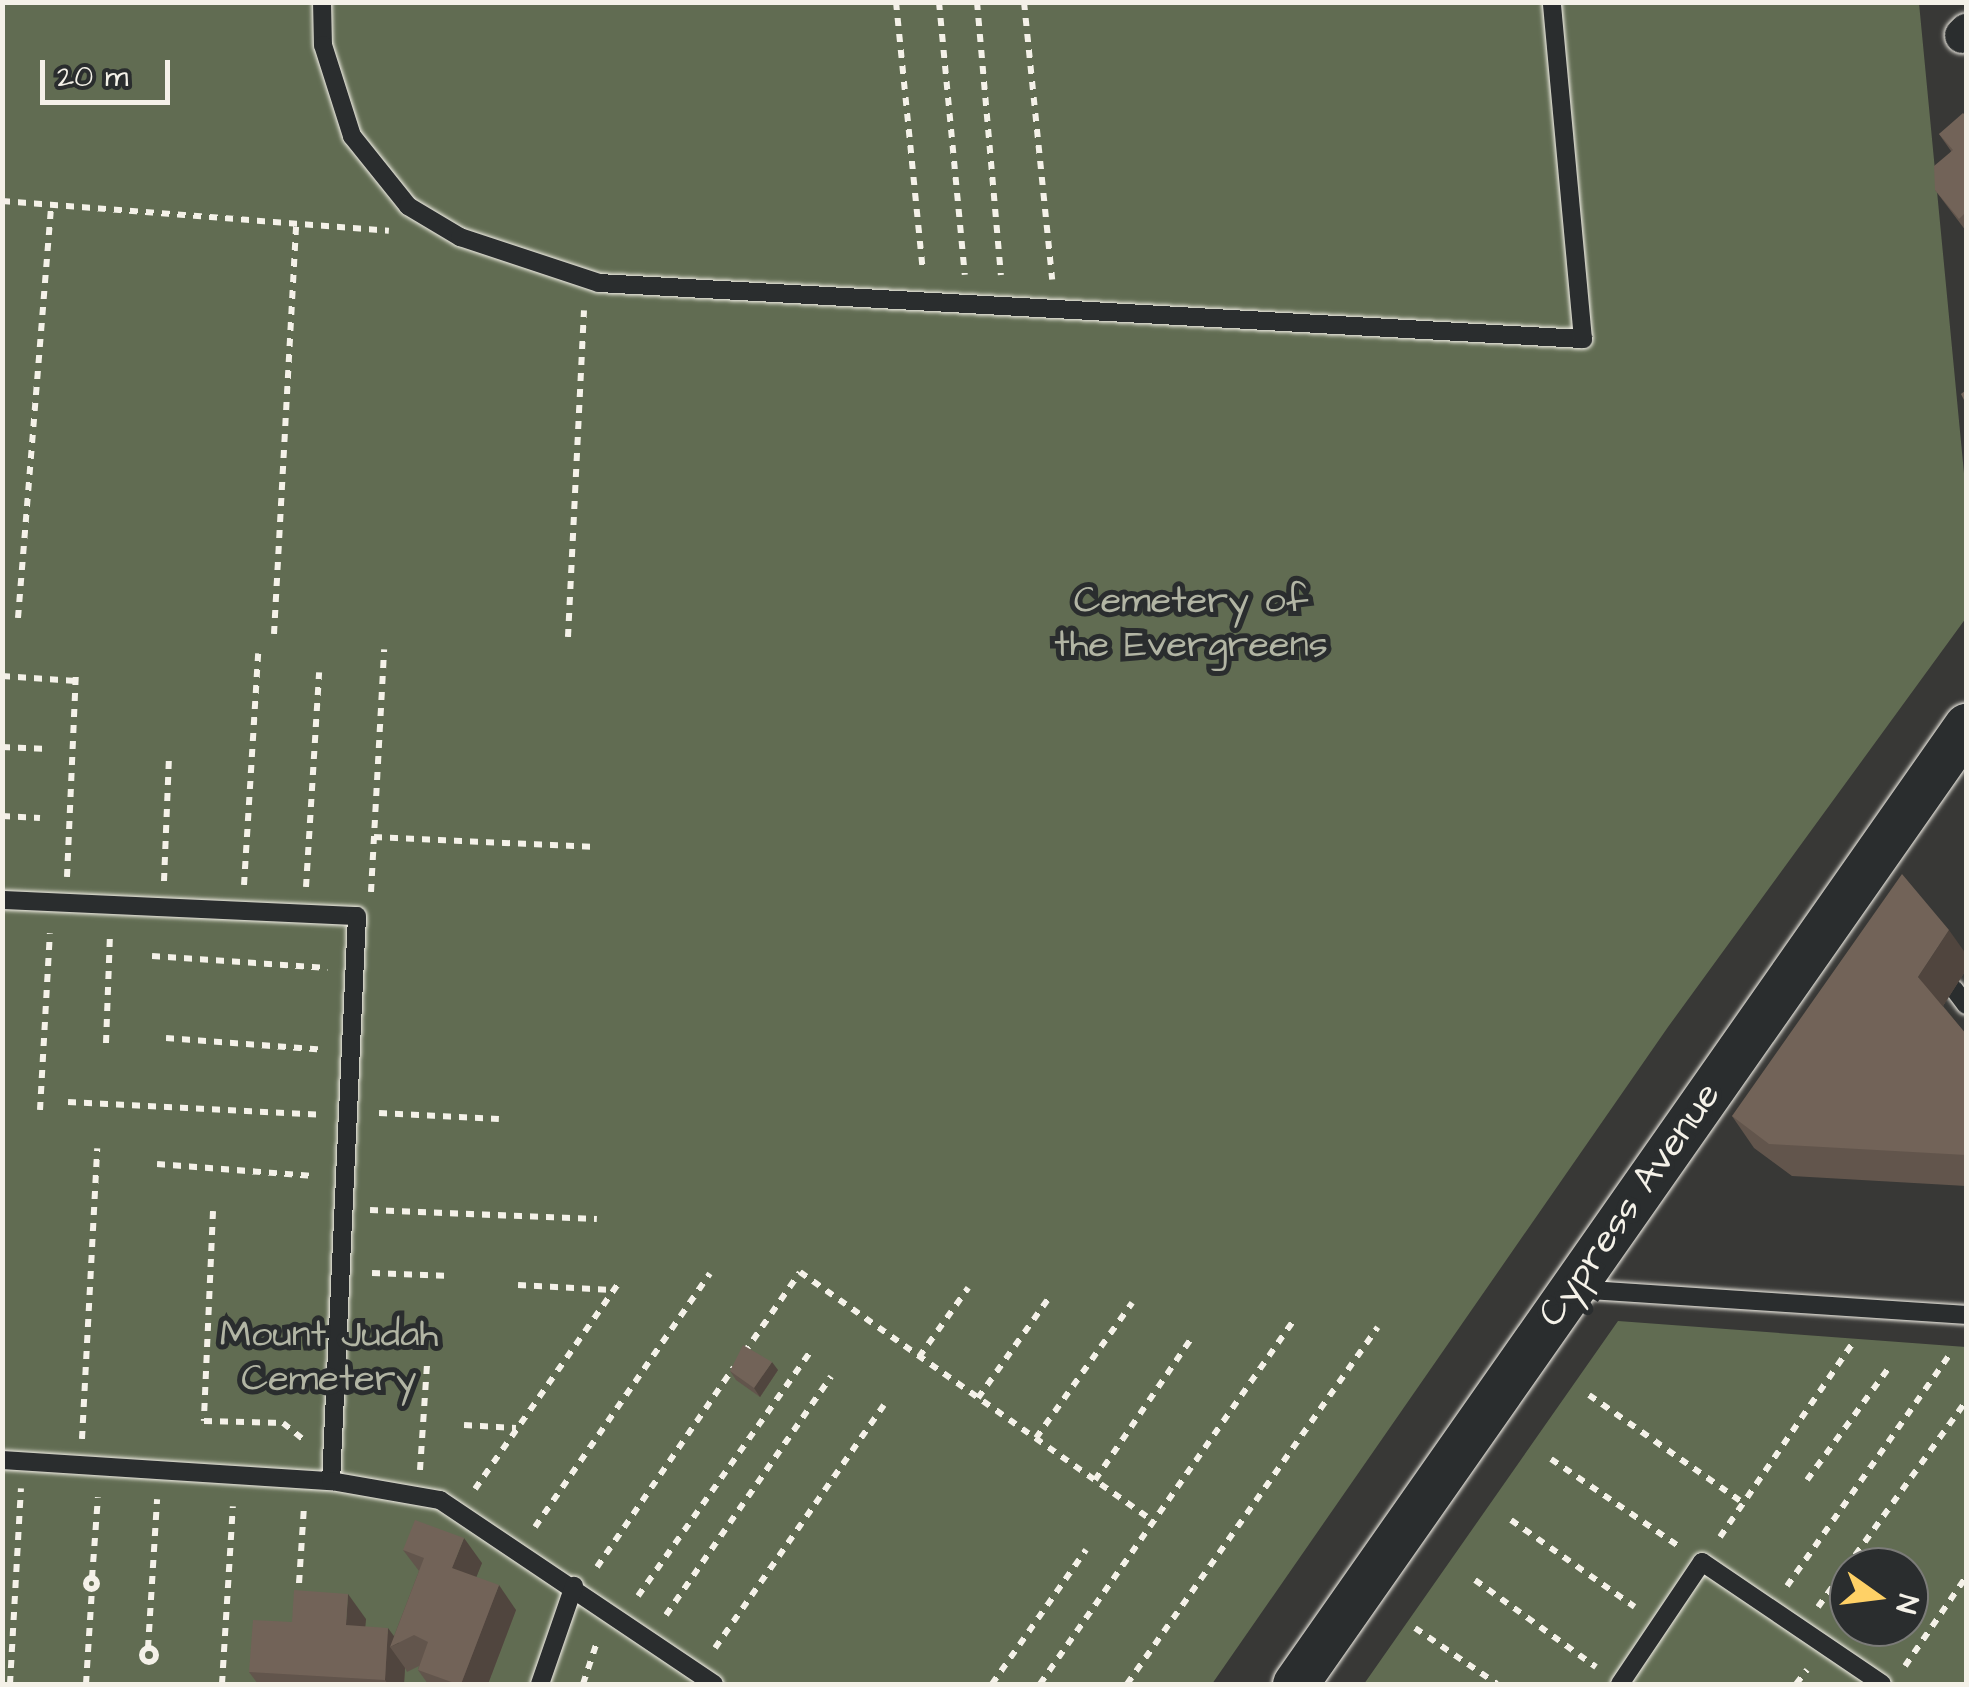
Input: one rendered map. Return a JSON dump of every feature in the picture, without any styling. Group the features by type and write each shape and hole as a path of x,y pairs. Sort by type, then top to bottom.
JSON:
{"street":[{"name":"Cypress Avenue","path":"1295,1684 1571,1289 1870,886 1966,726"}],"lane":[{"path":"322,2 323,46 352,136 408,206 460,236 586,279 1056,316 1583,339 1552,2"},
{"path":"2,900 357,916 332,1472"},
{"path":"1954,989 1966,1004"},
{"path":"1571,1289 1966,1316"},
{"path":"2,1460 306,1479 332,1472 419,1496 582,1581 714,1684"},
{"path":"1621,1684 1702,1562 1882,1684"},
{"path":"540,1684 582,1581"}],"path":[{"path":"896,2 927,307"},
{"path":"939,2 968,310"},
{"path":"976,2 1004,312"},
{"path":"1024,2 1056,316"},
{"path":"2,202 460,236"},
{"path":"18,618 51,205"},
{"path":"274,634 296,224"},
{"path":"568,637 586,279"},
{"path":"370,915 384,649"},
{"path":"242,911 258,653"},
{"path":"40,1110 76,670"},
{"path":"305,914 320,672"},
{"path":"2,676 76,681"},
{"path":"2,746 48,749"},
{"path":"163,907 170,756"},
{"path":"2,816 40,818"},
{"path":"374,836 591,847"},
{"path":"106,1044 112,904"},
{"path":"152,956 354,970"},
{"path":"166,1038 350,1052"},
{"path":"68,1102 500,1119"},
{"path":"86,1684 92,1588 90,1465 97,1148"},
{"path":"157,1164 345,1179"},
{"path":"344,1209 596,1219"},
{"path":"214,1211 204,1421 283,1423 332,1472"},
{"path":"340,1272 450,1276"},
{"path":"582,1581 800,1272 1154,1521"},
{"path":"530,1534 710,1274"},
{"path":"472,1494 616,1287 518,1285"},
{"path":"920,1357 968,1288"},
{"path":"978,1398 1048,1299"},
{"path":"1036,1438 1132,1303"},
{"path":"1040,1684 1295,1318"},
{"path":"1127,1684 1378,1327"},
{"path":"1095,1480 1192,1338"},
{"path":"1551,1459 1702,1562 1855,1340"},
{"path":"632,1605 812,1349"},
{"path":"1772,1607 1950,1354"},
{"path":"419,1496 427,1364"},
{"path":"1807,1480 1892,1365"},
{"path":"660,1624 832,1376"},
{"path":"1589,1395 1743,1504"},
{"path":"1802,1628 1966,1401"},
{"path":"708,1658 884,1405"},
{"path":"464,1424 518,1428"},
{"path":"10,1684 23,1462"},
{"path":"148,1648 159,1470"},
{"path":"222,1684 235,1475"},
{"path":"298,1605 306,1479"},
{"path":"1511,1520 1660,1625"},
{"path":"992,1684 1086,1550"},
{"path":"1892,1684 1966,1577"},
{"path":"1475,1580 1621,1684"},
{"path":"1415,1628 1497,1684"}],"green space":[{"name":"Cemetery of the Evergreens","path":"3,3 1919,3 1966,494 1966,618 1668,1027 1212,1684 3,1684"},
{"path":"1618,1321 1966,1347 1966,1684 1364,1684"}],"building":[{"path":"1963,113 1966,212 1959,219 1935,190 1934,166 1953,150 1939,134"},
{"path":"1902,874 1949,930 1918,977 1966,1034 1966,1155 1769,1144 1732,1116"},
{"path":"743,1345 772,1362 754,1388 730,1371"},
{"path":"415,1520 464,1538 452,1568 499,1585 461,1684 418,1670 428,1642 414,1635 390,1647 424,1558 403,1550"},
{"path":"294,1590 348,1594 346,1625 388,1628 385,1680 249,1672 253,1620 292,1622"}],"park label":[{"name":"Mount Judah Cemetery","path":"329,1358"}]}
